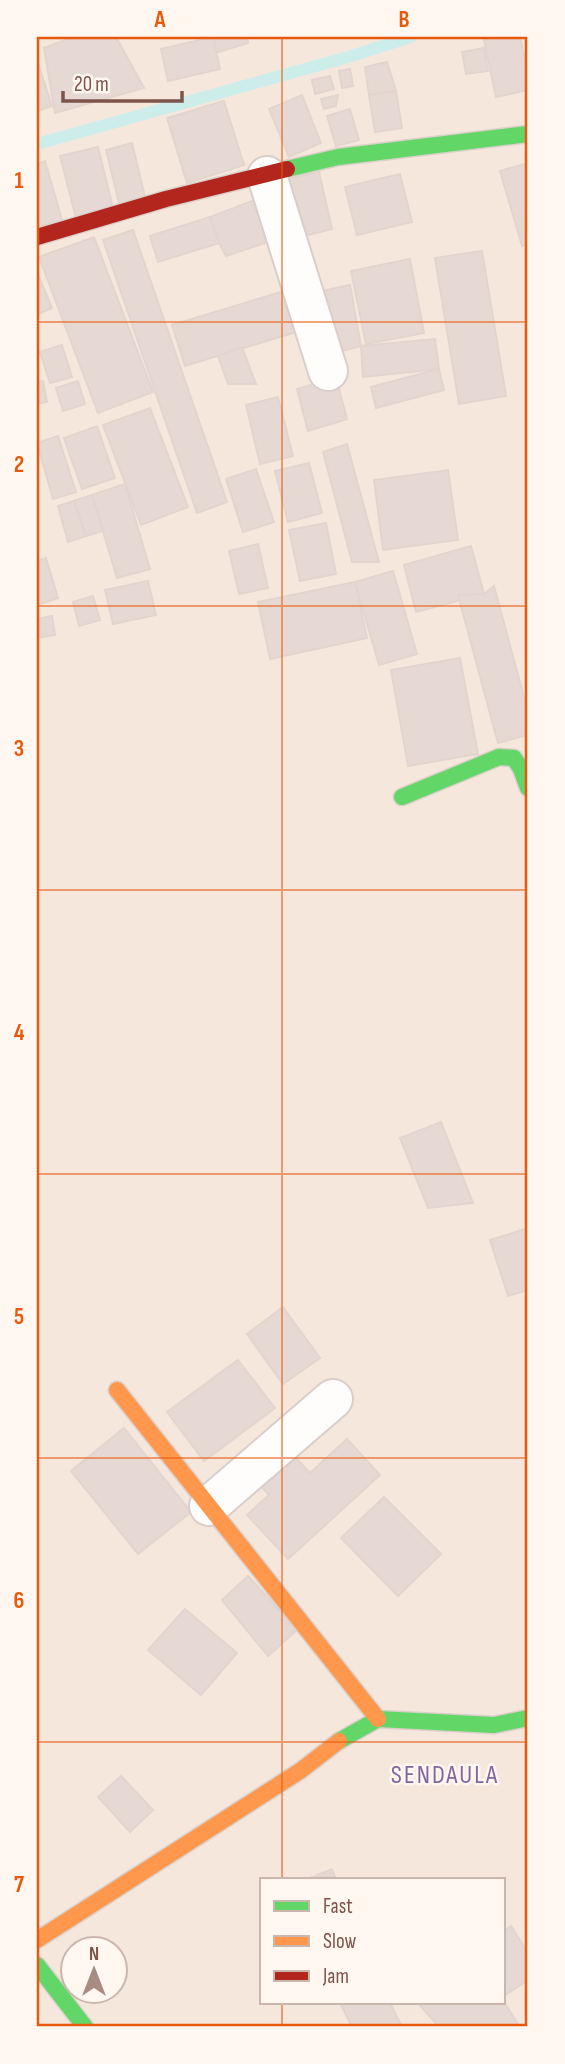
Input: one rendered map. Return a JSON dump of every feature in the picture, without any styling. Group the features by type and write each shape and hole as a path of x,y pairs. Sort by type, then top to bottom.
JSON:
{"street":[{"path":"37,237 166,199 338,157 528,134"},
{"path":"267,176 328,371"},
{"path":"402,797 499,757 514,758 528,788"},
{"path":"117,1390 378,1719"},
{"path":"209,1506 333,1399"},
{"path":"37,1940 278,1785 342,1739 378,1719 494,1725 528,1718"},
{"path":"37,1965 85,2027"}],"shaded area":[{"path":"37,37 528,37 528,2027 37,2027"}],"building":[{"path":"73,37 116,37 144,88 55,113 44,48"},
{"path":"210,37 247,37 248,43 215,53"},
{"path":"213,37 220,69 168,81 161,49"},
{"path":"520,37 528,75 528,90 496,97 484,40"},
{"path":"484,48 488,71 466,74 462,52"},
{"path":"37,60 52,106 37,111"},
{"path":"387,62 396,91 369,95 365,67"},
{"path":"350,69 353,86 342,88 339,71"},
{"path":"330,76 334,89 315,94 312,80"},
{"path":"396,91 402,128 375,132 369,95"},
{"path":"302,95 321,143 289,157 269,109"},
{"path":"338,95 336,106 324,109 321,99"},
{"path":"224,101 244,165 187,183 167,118"},
{"path":"350,109 359,140 336,146 327,116"},
{"path":"132,143 146,201 120,207 106,150"},
{"path":"98,147 113,208 76,218 60,156"},
{"path":"45,161 62,220 37,227 37,164"},
{"path":"528,163 528,244 522,246 500,171"},
{"path":"319,172 332,229 300,237 287,179"},
{"path":"400,174 412,222 357,235 345,187"},
{"path":"257,199 271,241 226,256 210,217"},
{"path":"210,217 219,243 158,262 150,236"},
{"path":"133,230 227,502 197,513 103,240"},
{"path":"94,237 153,392 98,413 39,257"},
{"path":"482,251 506,396 459,404 435,258"},
{"path":"410,259 424,333 366,344 351,271"},
{"path":"37,272 52,308 37,315"},
{"path":"350,285 361,346 334,353 322,291"},
{"path":"294,288 306,329 185,366 172,325"},
{"path":"435,339 439,369 363,377 361,346"},
{"path":"62,345 72,377 50,383 40,352"},
{"path":"242,347 256,384 228,384 218,356"},
{"path":"439,369 444,390 376,408 371,387"},
{"path":"336,378 347,419 308,431 297,389"},
{"path":"43,381 47,402 37,404 37,382"},
{"path":"78,381 85,404 63,411 56,388"},
{"path":"278,397 293,456 260,464 246,405"},
{"path":"150,408 188,507 141,525 103,425"},
{"path":"97,426 115,478 82,489 64,438"},
{"path":"58,436 76,492 53,499 37,443"},
{"path":"347,444 379,562 352,562 323,452"},
{"path":"309,463 322,513 288,522 275,471"},
{"path":"256,469 274,522 243,532 226,479"},
{"path":"448,470 458,540 383,550 374,480"},
{"path":"125,484 150,569 117,578 92,495"},
{"path":"92,495 103,531 86,536 74,501"},
{"path":"74,501 86,536 68,542 58,506"},
{"path":"326,523 336,574 300,581 289,530"},
{"path":"258,544 268,588 239,594 229,551"},
{"path":"471,546 484,594 416,612 404,565"},
{"path":"46,558 58,598 37,605 37,561"},
{"path":"393,571 417,654 379,665 355,582"},
{"path":"148,581 156,615 113,624 105,590"},
{"path":"355,582 367,638 270,659 258,602"},
{"path":"494,586 528,712 528,735 498,743 458,595 484,594"},
{"path":"93,596 100,620 79,626 73,602"},
{"path":"52,616 55,635 37,638 37,619"},
{"path":"460,658 478,754 408,766 391,670"},
{"path":"441,1122 473,1203 428,1208 400,1138"},
{"path":"528,1228 528,1290 508,1296 490,1240"},
{"path":"283,1307 320,1358 283,1384 247,1334"},
{"path":"238,1360 275,1408 204,1461 167,1412"},
{"path":"124,1428 191,1512 138,1554 71,1471"},
{"path":"347,1439 380,1475 288,1559 247,1515 269,1495 261,1486 294,1456 310,1473"},
{"path":"384,1497 441,1554 398,1596 341,1538"},
{"path":"248,1576 297,1630 268,1656 222,1600"},
{"path":"185,1609 237,1653 201,1695 148,1650"},
{"path":"121,1776 153,1810 130,1832 98,1797"},
{"path":"332,1869 335,1878 310,1878"},
{"path":"511,1926 528,1953 528,1980 505,1995 505,1930"},
{"path":"340,2004 390,2004 402,2027 352,2027"},
{"path":"419,2004 505,2004 518,2024 515,2027 439,2027"}],"waterway":[{"path":"37,144 411,37"}],"traffic: fast":[{"path":"287,169 338,157 528,134"},
{"path":"402,797 499,757 514,758 528,788"},
{"path":"339,1741 378,1719 494,1725 528,1718"},
{"path":"37,1965 85,2027"}],"traffic: slow":[{"path":"117,1390 378,1719"},
{"path":"37,1940 300,1771 339,1741"}],"traffic: jam":[{"path":"37,237 166,199 287,169"}],"district":[{"name":"SENDAULA","path":"445,1774"}]}
